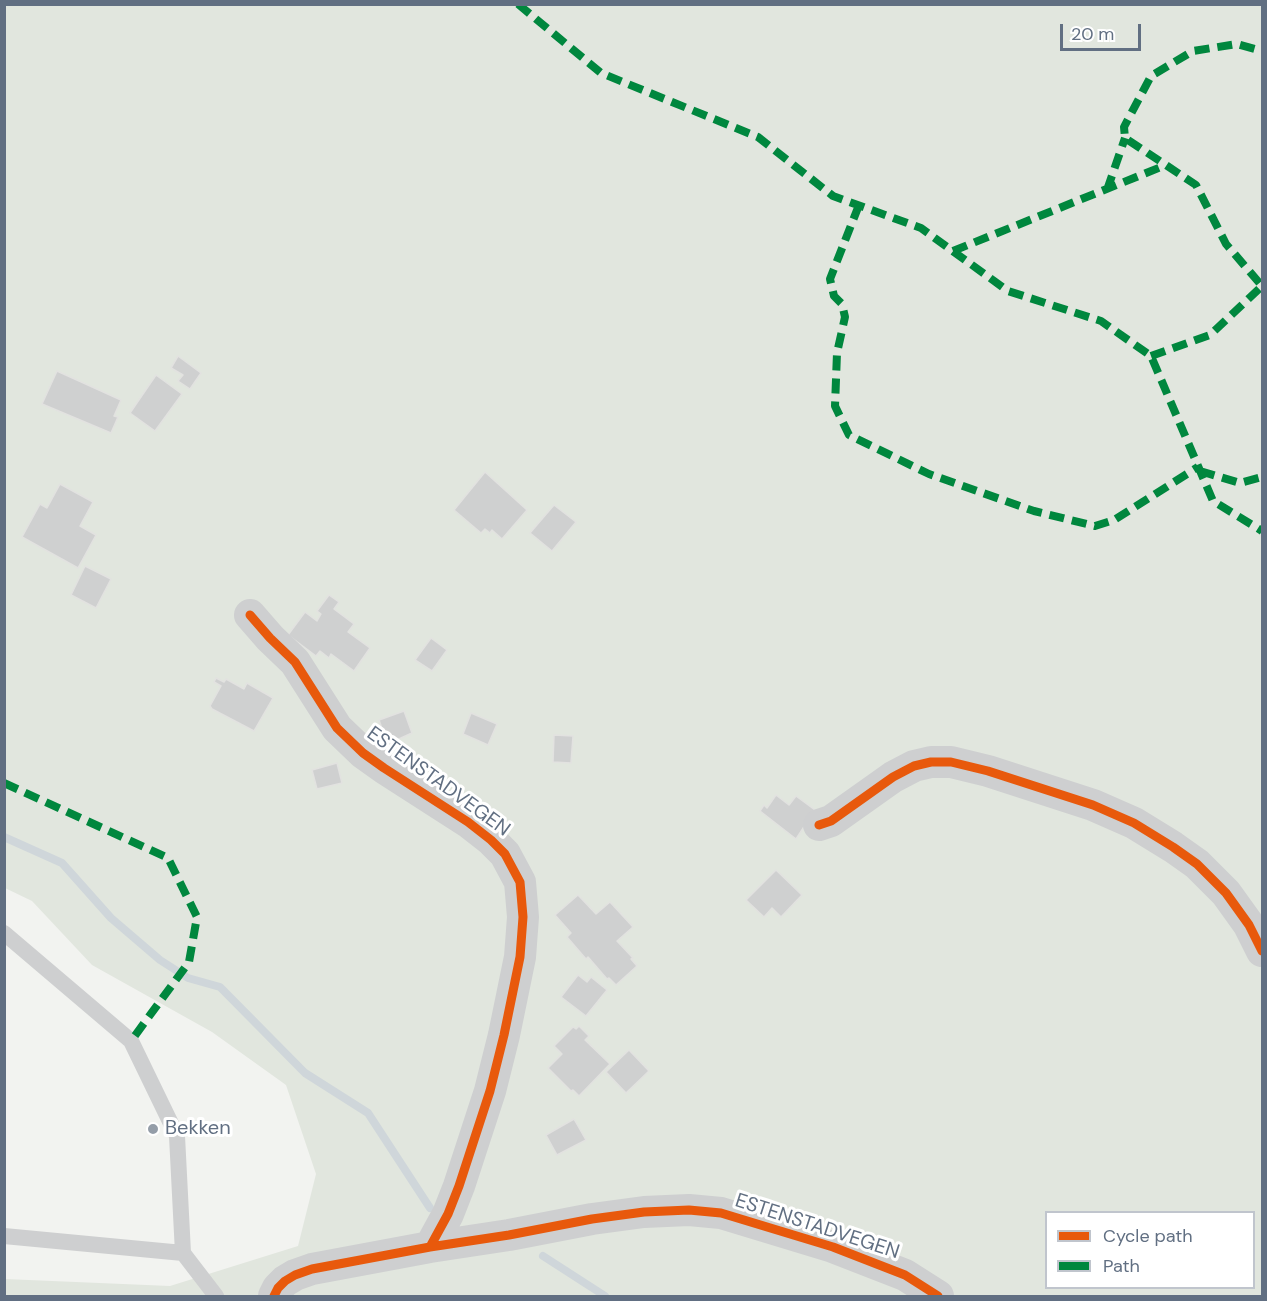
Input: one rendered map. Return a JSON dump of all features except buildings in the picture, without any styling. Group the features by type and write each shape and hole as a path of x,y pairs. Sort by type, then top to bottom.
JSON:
{"street":[{"name":"ESTENSTADVEGEN","path":"250,615 295,662 337,728 363,753 492,840 505,854 519,882 523,917 520,957 504,1035 490,1091 466,1166 448,1214 430,1247"},
{"path":"819,825 831,821 893,777 914,766 931,762 951,762 988,771 1093,805 1134,823 1173,846 1197,864 1226,893 1249,925 1263,951"},
{"name":"ESTENSTADVEGEN","path":"274,1296 278,1288 295,1275 312,1269 592,1219 644,1212 689,1210 750,1221 872,1260 905,1275 938,1296"}],"lane":[{"path":"4,933 131,1041 177,1136 183,1253 216,1296"},
{"path":"4,1236 183,1253"}],"shaded area":[{"path":"5,5 1262,5 1262,1296 5,1296 5,1279 170,1286 298,1246 316,1174 286,1085 212,1032 92,965 32,901 5,888"}],"waterway":[{"path":"4,837 62,863 111,918 160,960 188,978 220,987 305,1073 368,1113 430,1208"},
{"path":"543,1256 605,1296"}],"marked path":[{"path":"518,4 601,73 758,137 833,196 921,228 1008,291 1101,321 1151,356 1213,501 1262,531"},
{"path":"1151,356 1210,335 1262,286 1226,244 1196,185 1125,138 1124,127 1151,76 1193,51 1237,44 1262,51"},
{"path":"1107,190 1125,138"},
{"path":"953,251 1166,165"},
{"path":"859,205 830,279 834,296 842,304 845,317 837,353 835,406 849,435 929,474 1034,511 1095,526 1114,520 1198,467"},
{"path":"1200,471 1240,483 1262,477"},
{"path":"4,783 168,858 197,917 189,962 131,1041"}],"cycle path":[{"path":"250,615 295,662 337,728 363,753 468,822 491,840 505,854 520,882 523,917 520,957 504,1035 490,1091 459,1186 448,1214 430,1247"},
{"path":"819,825 831,821 893,777 914,766 931,762 951,762 988,771 1093,805 1134,823 1173,847 1197,864 1226,893 1249,925 1262,951"},
{"path":"274,1296 285,1281 312,1269 592,1219 644,1212 689,1210 721,1213 833,1247 905,1275 938,1296"}],"place":[{"name":"Bekken","path":"153,1129"}]}
